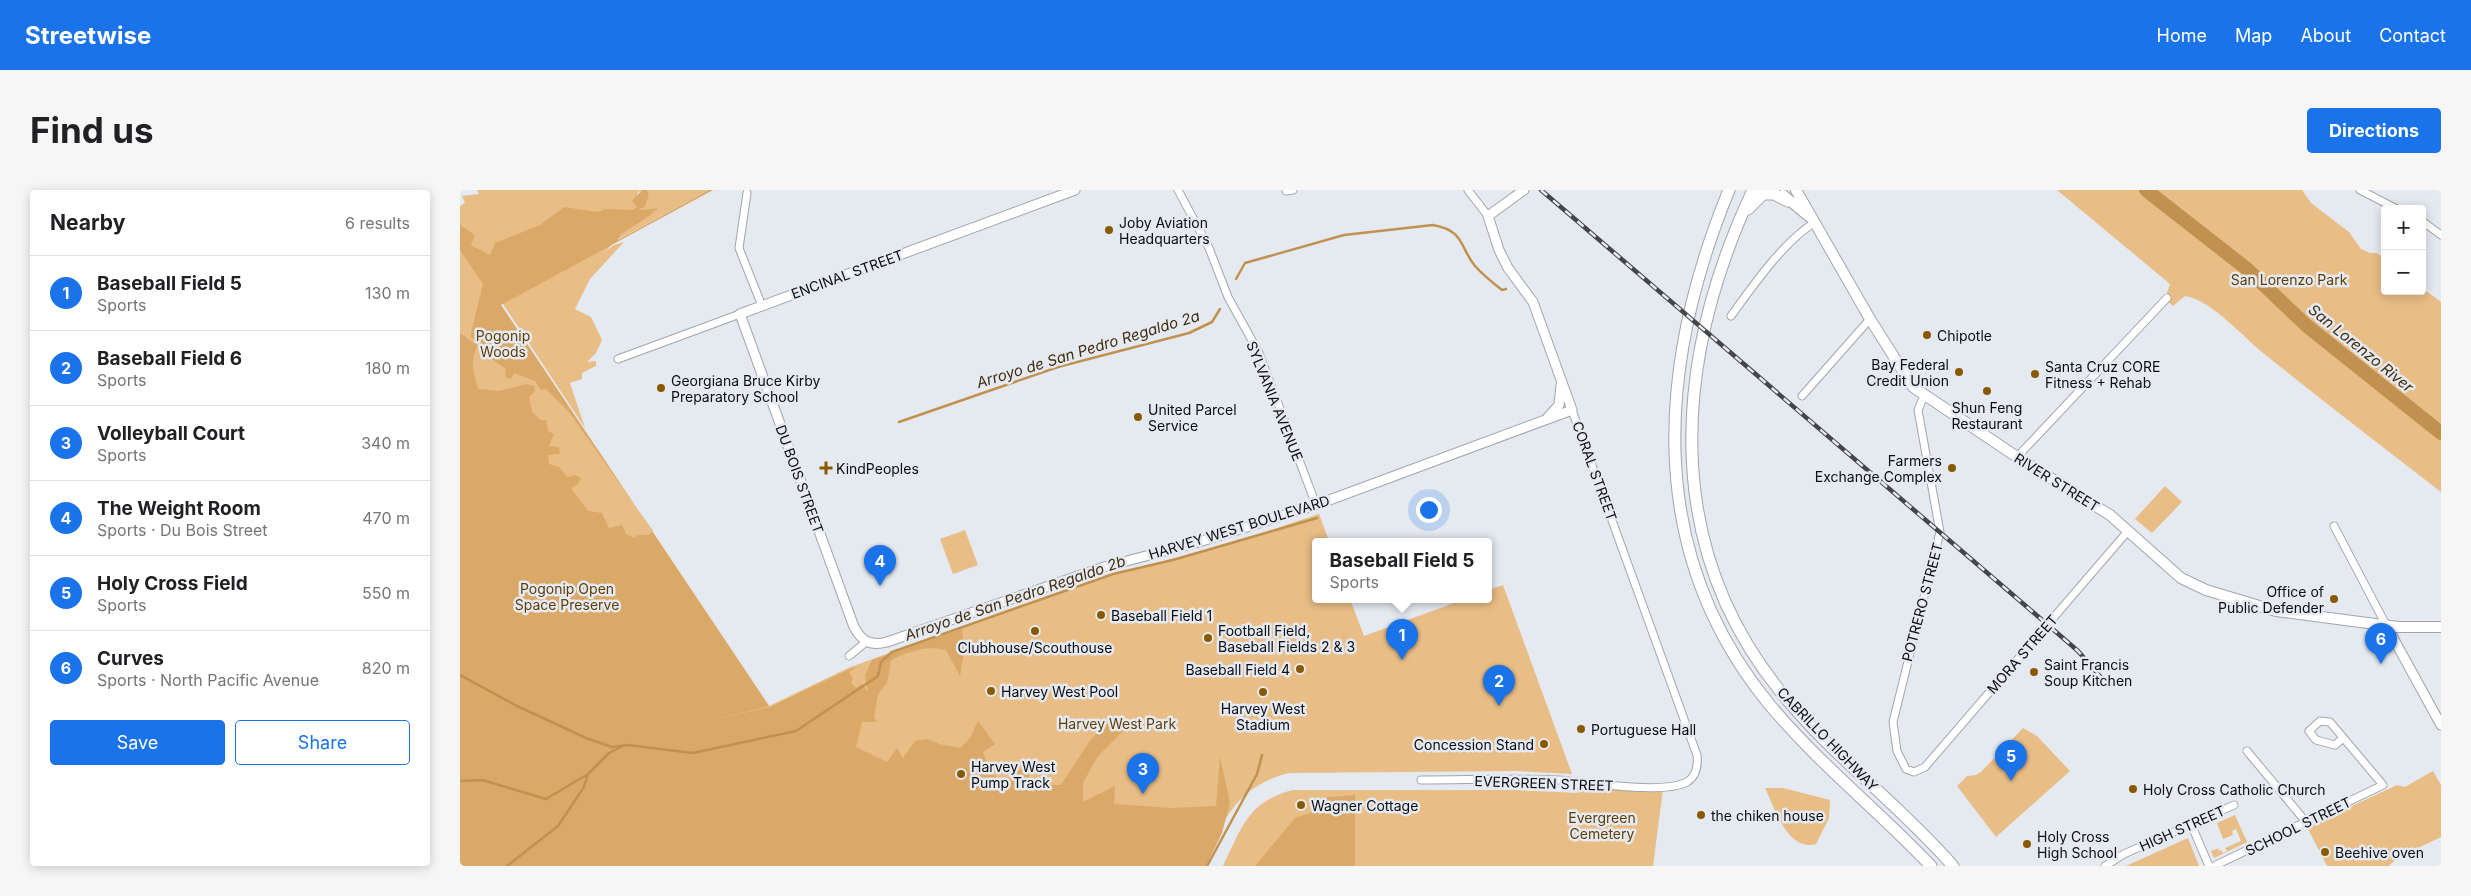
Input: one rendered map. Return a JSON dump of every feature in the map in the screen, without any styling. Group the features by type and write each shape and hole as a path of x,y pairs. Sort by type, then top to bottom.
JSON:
{"highway":[{"name":"CABRILLO HIGHWAY","path":"1728,190 1694,286 1683,341 1677,387 1674,438 1676,472 1683,522 1691,556 1702,588 1723,634 1759,691 1793,730 1931,866"},
{"name":"CABRILLO HIGHWAY","path":"1753,190 1712,301 1697,375 1692,416 1691,458 1700,526 1727,606 1742,635 1780,691 1809,723 1923,834 1953,866"},
{"path":"1740,221 1763,194 1777,195 1788,201"}],"main road":[{"name":"RIVER STREET","path":"1778,190 1788,201 1812,220"},
{"name":"RIVER STREET","path":"1796,190 1809,209 1812,220 1870,319 1913,387 2017,457 2110,515 2181,578 2206,590 2276,611 2386,625 2420,623 2441,626"}],"street":[{"name":"ENCINAL STREET","path":"618,359 1075,190"},
{"name":"SYLVANIA AVENUE","path":"1178,190 1209,248 1228,298 1259,353 1316,505"},
{"path":"1468,190 1488,216 1524,190"},
{"path":"2360,190 2389,205"},
{"path":"747,193 739,248 762,306"},
{"name":"CORAL STREET","path":"1488,216 1499,250 1508,268 1533,302 1697,755 1697,770 1694,775"},
{"path":"1731,316 1753,286 1812,220"},
{"path":"2426,224 2441,235"},
{"path":"2017,457 2167,298"},
{"name":"DU BOIS STREET","path":"740,314 854,627 859,636 866,642"},
{"path":"1802,396 1870,319"},
{"path":"1542,422 1555,412 1559,405 1561,380"},
{"name":"POTRERO STREET","path":"1914,772 1906,769 1900,760 1893,722 1940,532 1918,410 1924,396"},
{"name":"HARVEY WEST BOULEVARD","path":"866,642 876,645 887,642 1104,567 1199,542 1316,505 1572,410"},
{"path":"2334,526 2441,725"},
{"name":"MORA STREET","path":"1914,772 1925,767 2128,531"},
{"path":"850,656 866,642"},
{"path":"2320,722 2330,722 2343,738 2335,745 2316,740 2309,731 2320,722"},
{"name":"SCHOOL STREET","path":"2214,866 2383,785 2343,738"},
{"path":"2247,751 2306,822"},
{"name":"EVERGREEN STREET","path":"1421,780 1557,780 1640,787 1672,786 1687,782 1694,775"},
{"name":"HIGH STREET","path":"2105,866 2124,854 2234,805"},
{"path":"2191,824 2209,866"}],"green space":[{"name":"Harvey West Park","path":"477,190 643,190 638,192 635,204 638,208 649,194 647,190 709,190 617,240 618,238 606,251 614,245 624,242 590,279 575,309 591,317 602,340 596,353 587,362 596,361 596,366 582,373 582,379 570,383 585,428 503,304 511,296 487,284 769,706 848,668 1020,605 1101,577 1229,544 1319,514 1328,538 1312,538 1312,603 1352,603 1364,636 1454,603 1492,603 1492,589 1503,585 1572,774 1514,771 1289,773 1271,779 1244,796 1225,820 1203,866 603,745 548,703 492,691 460,676 460,206 465,203 462,196 479,194"},
{"name":"Pogonip Woods","path":"642,190 647,190 649,194 645,207 639,209 658,208 620,235 618,240 709,190 713,190 501,305 635,505 569,412 546,389 541,390 535,381 514,373 511,379 505,377 506,369 489,357 484,345 470,337 483,284 460,250 460,225 475,235 471,245 490,255 495,243 540,225 564,207 598,212 605,209 633,210 637,207 632,201"},
{"name":"San Lorenzo Park","path":"2057,190 2302,190 2311,203 2349,232 2361,249 2370,253 2377,253 2381,256 2381,295 2426,295 2426,291 2441,302 2441,492 2288,373 2207,305 2185,296 2173,306 2165,299 2170,284"},
{"name":"Pogonip Open Space Preserve","path":"460,333 478,346 473,362 478,389 499,391 527,384 534,386 535,391 529,397 532,412 541,420 546,420 548,431 554,434 549,446 559,447 560,454 548,455 549,464 559,467 567,477 575,475 581,478 578,484 571,488 588,511 602,513 609,528 622,525 626,534 634,538 638,535 649,535 652,532 769,706 708,721 770,707 852,668 856,668 849,672 853,678 851,683 856,688 861,684 868,691 865,675 872,660 962,629 964,652 960,676 946,650 931,648 918,650 891,660 887,683 878,694 874,717 877,722 862,722 856,747 887,762 897,748 903,758 915,741 928,739 939,744 960,748 970,738 978,721 995,744 983,752 991,773 1007,785 1016,769 1028,771 1032,793 1041,785 1061,785 1091,739 1114,718 1128,726 1098,756 1083,783 1083,802 1115,786 1114,804 1172,808 1216,806 1220,757 1230,803 1222,833 1206,866 460,866"},
{"path":"2165,486 2182,502 2152,533 2135,519"},
{"path":"635,505 653,531 652,532"},
{"path":"965,530 978,565 953,574 940,539"},
{"path":"2023,728 2037,736 2070,771 1996,837 1957,786 1967,776 1976,775 1981,772"},
{"path":"2433,771 2441,785 2441,837 2397,858 2389,866 2327,866 2307,827 2397,785 2405,787"},
{"name":"Evergreen Cemetery","path":"1575,782 1663,789 1653,866 1223,866 1241,829 1256,809 1266,801 1293,790 1513,790 1578,793"},
{"path":"1765,788 1783,788 1830,800 1829,818 1816,844 1806,845 1790,835 1778,817"},
{"path":"1355,795 1355,866 1255,866 1295,818 1325,808 1320,798"},
{"path":"2235,815 2247,842 2214,858 2211,851 2219,848 2218,851 2221,850 2223,853 2227,851 2225,848 2241,841 2236,829 2232,831 2233,835 2223,839 2217,823"},
{"path":"2188,838 2199,866 2126,866"}],"waterway":[{"name":"San Lorenzo River","path":"2146,190 2247,269 2307,326 2441,433"},
{"name":"Arroyo de San Pedro Regaldo 2a","path":"1236,279 1245,263 1344,235 1433,225 1451,231 1456,235 1475,266 1502,290 1506,289"},
{"name":"Arroyo de San Pedro Regaldo 2a","path":"899,422 1058,367 1189,333 1212,322 1220,309"},
{"name":"Arroyo de San Pedro Regaldo 2b","path":"460,675 517,706 586,738 612,747 627,745 693,753 796,731 878,676 881,662 892,652 1113,574 1173,560 1317,518"},
{"path":"507,866 558,826 584,787 588,774 609,753 623,746"},
{"path":"1207,866 1257,774 1262,755"},
{"path":"460,781 482,780 546,799 588,774"}],"railway":[{"path":"1541,190 2078,651 2103,680"}],"place":[{"name":"Joby Aviation Headquarters","path":"1109,230"},
{"name":"Chipotle","path":"1927,335"},
{"name":"Bay Federal Credit Union","path":"1959,372"},
{"name":"Santa Cruz CORE Fitness + Rehab","path":"2035,374"},
{"name":"Georgiana Bruce Kirby Preparatory School","path":"661,388"},
{"name":"Shun Feng Restaurant","path":"1987,391"},
{"name":"United Parcel Service","path":"1138,417"},
{"name":"KindPeoples","path":"826,468"},
{"name":"Farmers Exchange Complex","path":"1952,468"},
{"name":"The Weight Room","path":"880,586"},
{"name":"Office of Public Defender","path":"2334,599"},
{"name":"Baseball Field 1","path":"1101,615"},
{"name":"Clubhouse/Scouthouse","path":"1035,631"},
{"name":"Football Field, Baseball Fields 2 & 3","path":"1208,638"},
{"name":"Baseball Field 5","path":"1402,660"},
{"name":"Curves","path":"2381,664"},
{"name":"Baseball Field 4","path":"1300,669"},
{"name":"Saint Francis Soup Kitchen","path":"2034,672"},
{"name":"Harvey West Pool","path":"991,691"},
{"name":"Harvey West Stadium","path":"1263,692"},
{"name":"Baseball Field 6","path":"1499,706"},
{"name":"Portuguese Hall","path":"1581,729"},
{"name":"Concession Stand","path":"1544,744"},
{"name":"Harvey West Pump Track","path":"961,774"},
{"name":"Holy Cross Field","path":"2011,781"},
{"name":"Holy Cross Catholic Church","path":"2133,789"},
{"name":"Volleyball Court","path":"1143,794"},
{"name":"Wagner Cottage","path":"1301,805"},
{"name":"the chiken house","path":"1701,815"},
{"name":"Holy Cross High School","path":"2027,844"},
{"name":"Beehive oven","path":"2325,852"}]}
